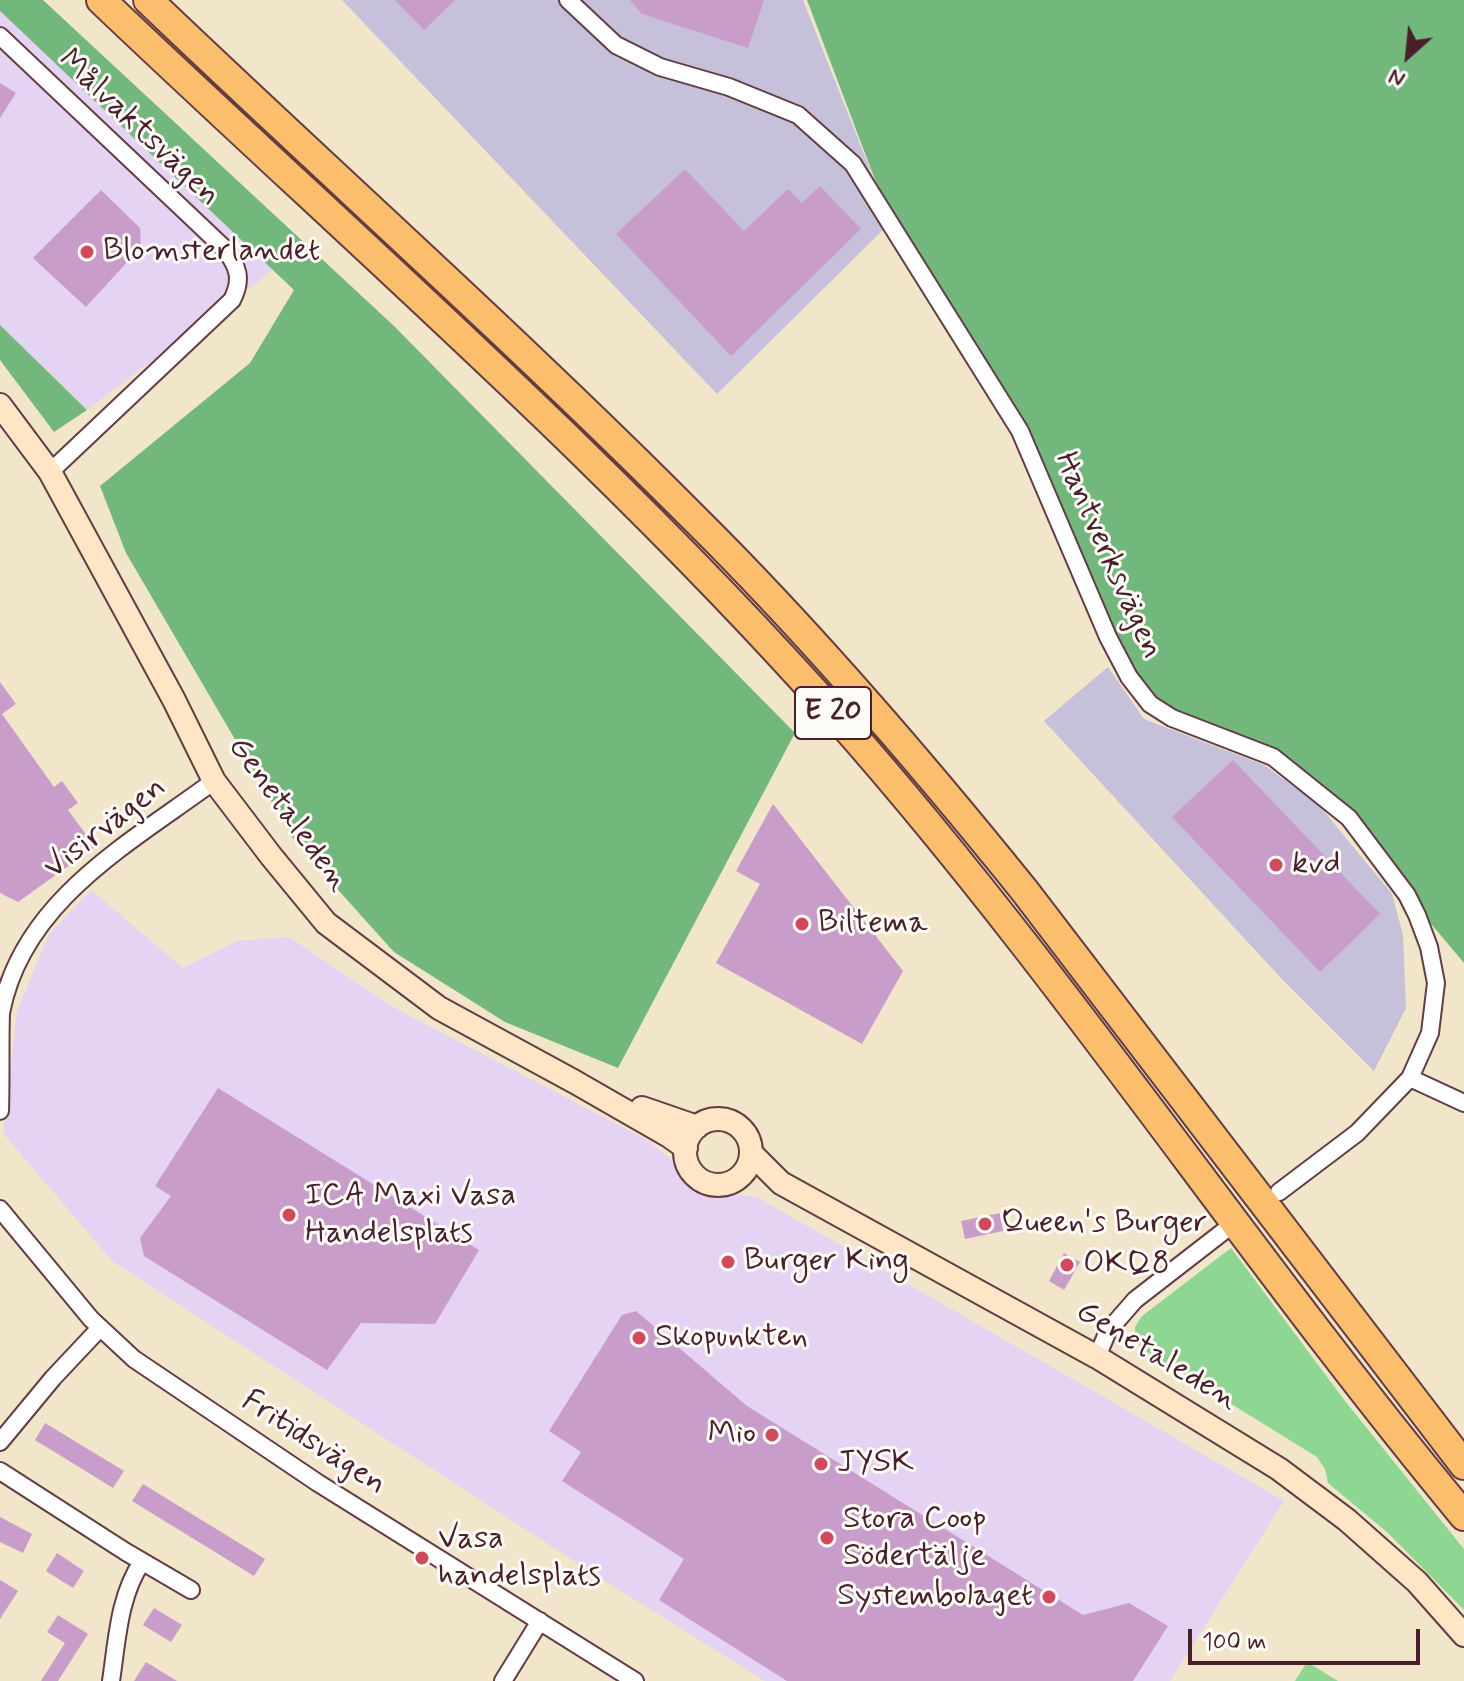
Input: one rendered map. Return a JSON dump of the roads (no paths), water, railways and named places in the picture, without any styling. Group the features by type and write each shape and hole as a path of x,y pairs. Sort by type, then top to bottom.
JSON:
{"highway":[{"name":"E 20","path":"101,0 582,452 738,610 832,712 926,820 1034,954 1367,1395 1464,1516"},
{"name":"E 20","path":"148,0 697,520 864,701 954,803 1024,890 1464,1465"}],"main road":[{"name":"Genetaleden","path":"0,405 50,472 174,700 214,781 326,923 439,1008 669,1136 686,1148 690,1168 704,1181 722,1184 739,1177 781,1183"},
{"name":"Genetaleden","path":"575,1082 697,1127 714,1120 733,1123 747,1136 751,1153 781,1183 1097,1357 1279,1469 1347,1520 1417,1582 1464,1635"},
{"path":"686,1148 689,1137 697,1127"},
{"path":"739,1177 747,1167 751,1153"}],"street":[{"name":"Hantverksvägen","path":"568,0 616,45 660,67 729,87 798,115 853,164 1020,431 1108,637 1129,677 1150,704 1172,718 1273,757 1349,818 1407,895 1429,947 1436,983 1430,1033 1410,1078 1357,1133 1279,1192"},
{"name":"Målvaktsvägen","path":"0,36 224,248 238,270 237,290 232,300 50,472"},
{"name":"Visirvägen","path":"0,1111 1,1014 20,954 66,893 214,781"},
{"path":"1410,1078 1464,1103"},
{"name":"Fritidsvägen","path":"0,1209 100,1328 134,1359 318,1483 635,1681"},
{"path":"1097,1357 1108,1331 1135,1300 1224,1231"},
{"path":"0,1442 100,1328"},
{"path":"0,1471 191,1590"},
{"path":"111,1681 125,1601 133,1576 142,1562"},
{"path":"503,1681 540,1621"}],"place":[{"name":"Blomsterlandet","path":"87,252"},
{"name":"kvd","path":"1276,865"},
{"name":"Biltema","path":"802,924"},
{"name":"ICA Maxi Vasa Handelsplats","path":"289,1215"},
{"name":"Queen's Burger","path":"985,1224"},
{"name":"Burger King","path":"728,1262"},
{"name":"OKQ8","path":"1067,1265"},
{"name":"Skopunkten","path":"639,1338"},
{"name":"Mio","path":"772,1435"},
{"name":"JYSK","path":"821,1464"},
{"name":"Stora Coop Södertälje","path":"827,1538"},
{"name":"Vasa handelsplats","path":"422,1558"},
{"name":"Systembolaget","path":"1049,1597"}]}
